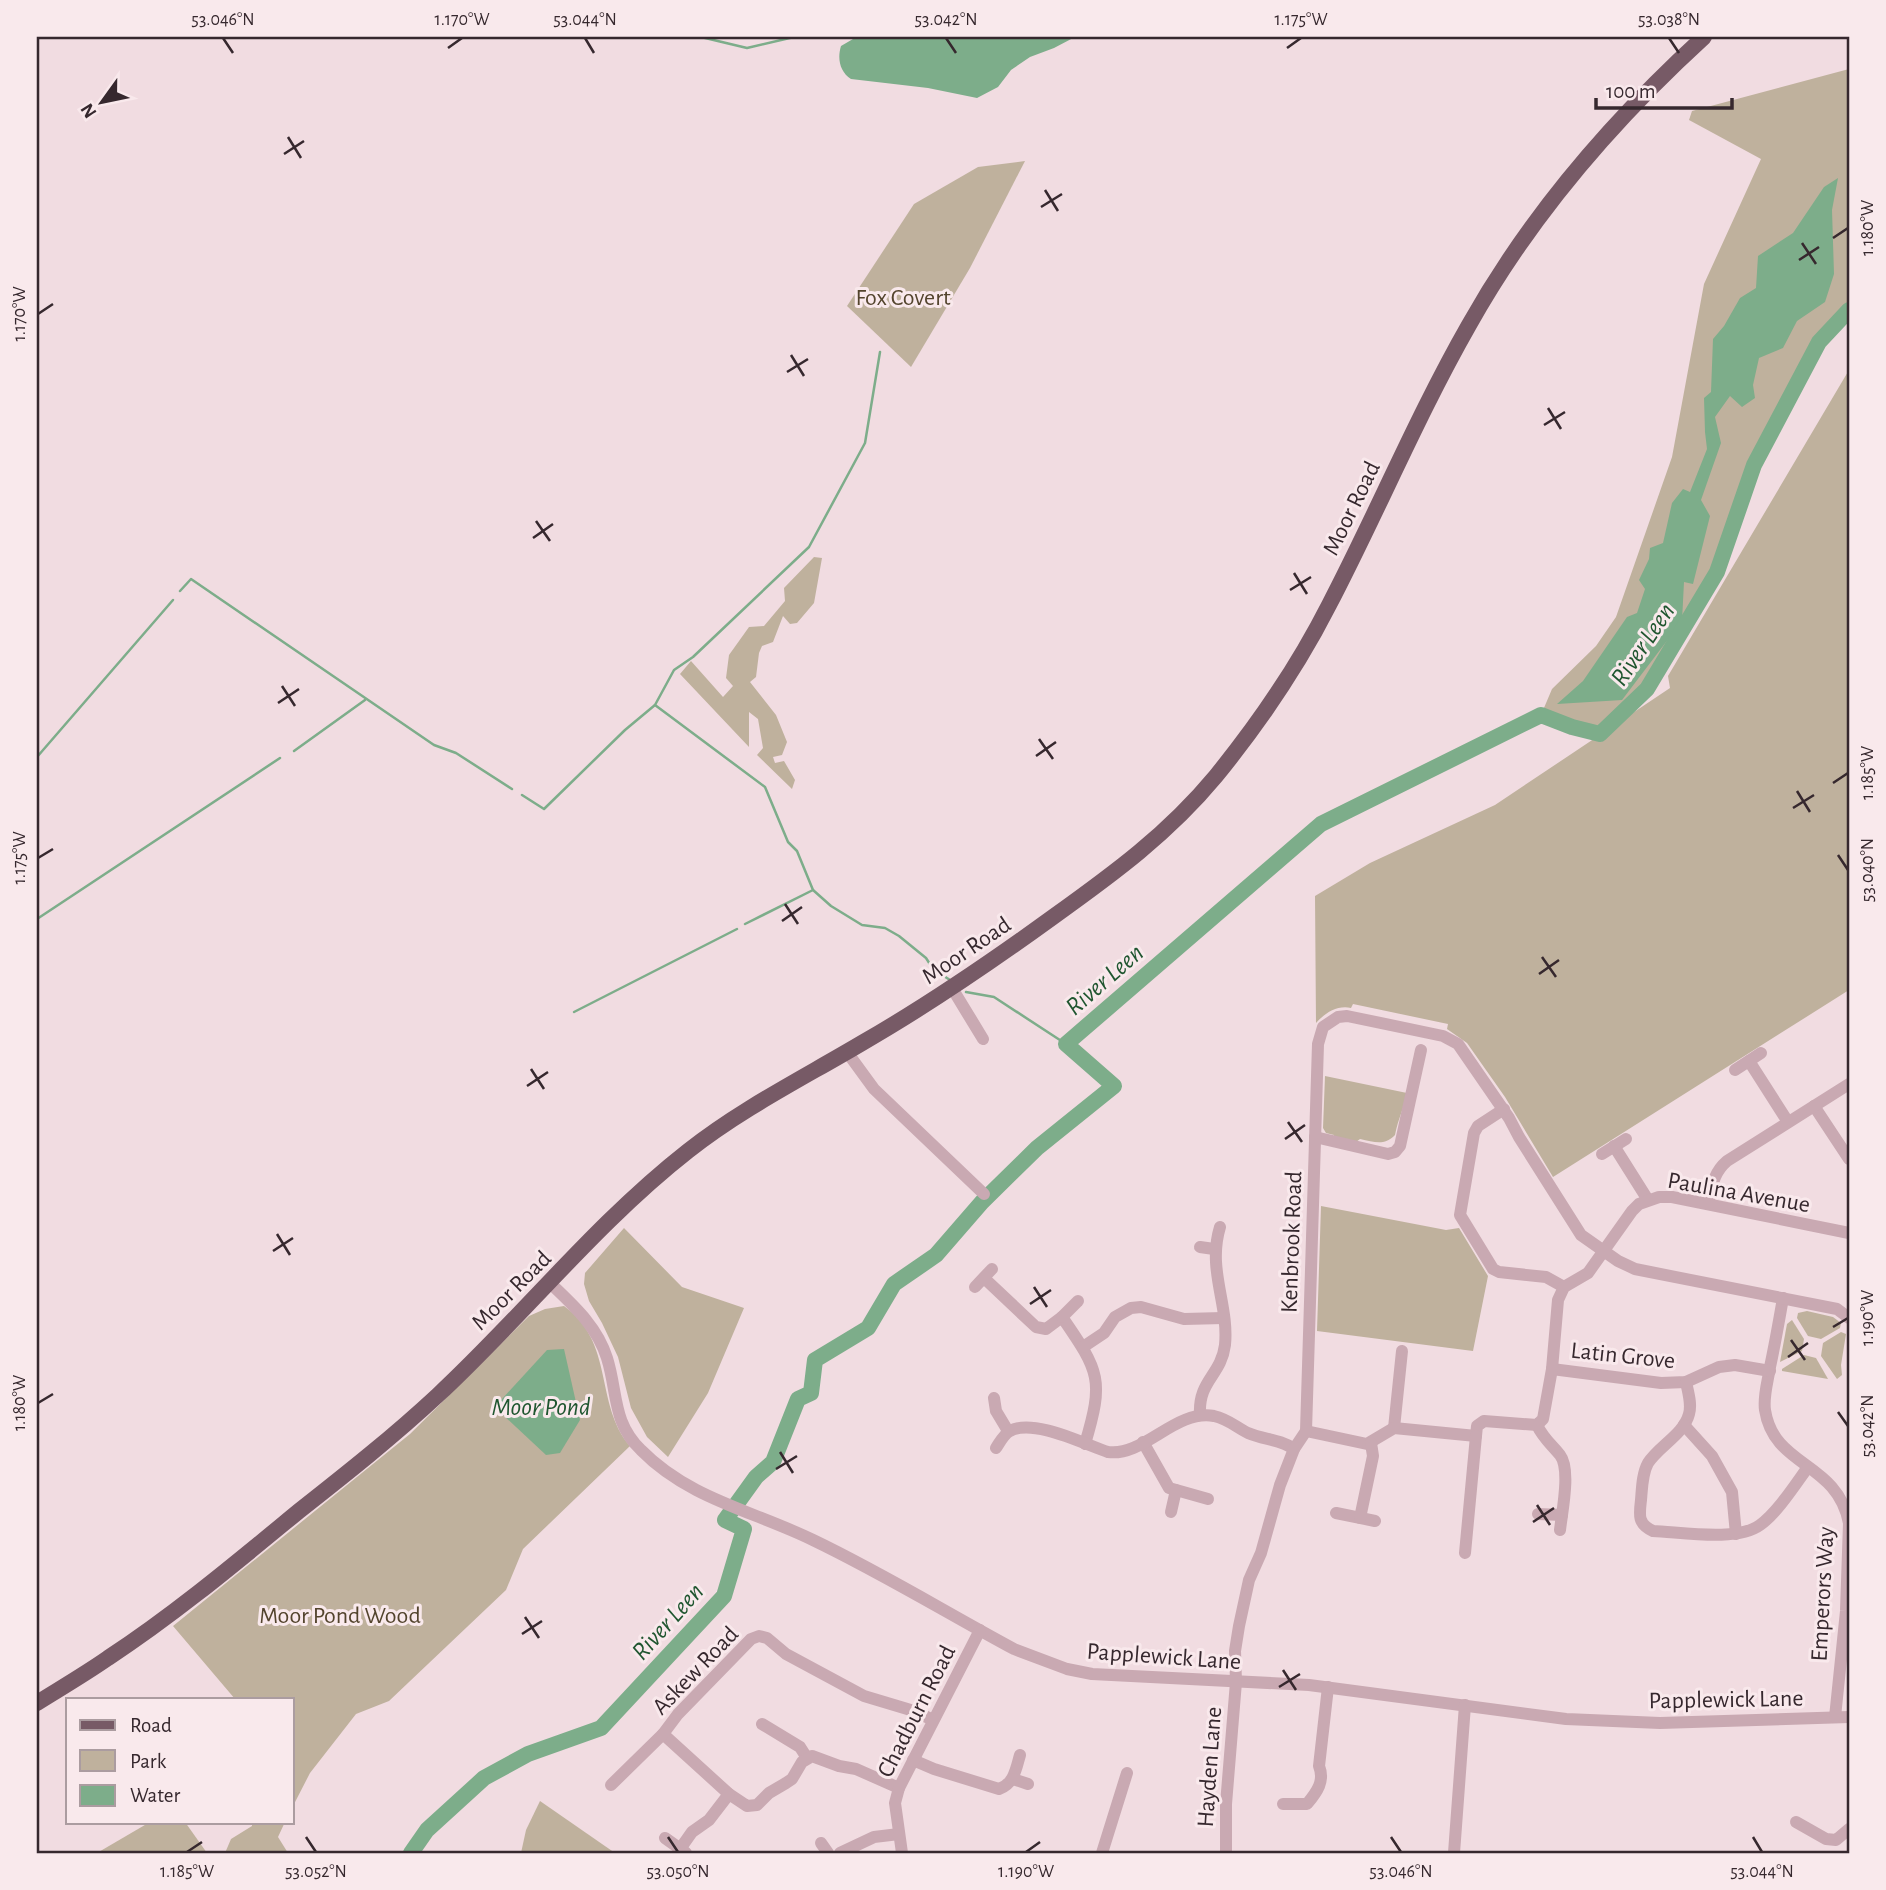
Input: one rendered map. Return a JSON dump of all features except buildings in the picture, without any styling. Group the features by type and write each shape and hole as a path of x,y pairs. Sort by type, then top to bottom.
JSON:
{"main road":[{"name":"Moor Road","path":"37,1703 107,1659 220,1576 379,1447 456,1378 657,1176 696,1144 759,1103 952,988 1130,862 1184,812 1216,775 1280,688 1327,609 1428,402 1486,296 1542,214 1586,157 1634,104 1704,37"}],"street":[{"path":"952,988 984,1039"},
{"name":"Kenbrook Road","path":"1306,1430 1320,1035 1323,1027 1338,1017 1360,1019 1451,1039 1464,1051 1504,1109 1581,1235 1634,1269 1837,1308 1849,1318"},
{"path":"1315,1137 1388,1154 1395,1152 1400,1146 1422,1050"},
{"path":"847,1052 874,1089 984,1194"},
{"path":"1735,1070 1761,1053"},
{"path":"1749,1061 1788,1122"},
{"path":"1709,1204 1719,1168 1849,1084"},
{"path":"1814,1106 1849,1159"},
{"path":"1465,1553 1477,1426 1484,1421 1537,1425 1543,1419 1552,1368 1558,1300 1564,1287 1546,1277 1493,1269 1460,1215 1474,1133 1478,1126 1504,1109"},
{"path":"1602,1154 1626,1139"},
{"path":"1614,1146 1648,1200"},
{"name":"Paulina Avenue","path":"1564,1287 1588,1273 1632,1211 1659,1196 1849,1232"},
{"path":"1200,1415 1201,1393 1218,1365 1225,1344 1214,1249 1220,1227"},
{"path":"1200,1247 1214,1249"},
{"path":"984,1278 1036,1328 1046,1329 1078,1301"},
{"name":"Papplewick Lane","path":"550,1283 578,1310 596,1333 607,1358 620,1422 628,1435 654,1462 704,1495 812,1539 1040,1660 1067,1669 1139,1678 1331,1688 1566,1719 1660,1723 1849,1717"},
{"name":"Emperors Way","path":"1783,1298 1764,1399 1768,1424 1783,1447 1825,1478 1838,1493 1849,1523 1846,1611 1835,1717"},
{"path":"1083,1347 1104,1333 1115,1317 1131,1308 1140,1307 1184,1320 1223,1318"},
{"path":"1062,1317 1083,1347 1097,1384 1093,1418 1085,1444"},
{"path":"1394,1428 1400,1351"},
{"name":"Latin Grove","path":"1552,1368 1647,1382 1686,1382 1719,1367 1734,1365 1769,1371"},
{"path":"1686,1382 1690,1403 1684,1425 1658,1450 1647,1465 1639,1517 1643,1527 1653,1531 1736,1534 1749,1531 1760,1525 1808,1467"},
{"path":"994,1398 996,1411 1008,1432"},
{"path":"996,1448 1008,1432 1022,1427 1035,1427 1113,1453 1127,1450 1180,1422 1200,1415 1231,1421 1248,1433 1287,1444 1294,1449"},
{"path":"1537,1425 1546,1443 1562,1456 1566,1468 1560,1530"},
{"path":"1684,1425 1712,1456 1732,1492 1736,1534"},
{"path":"1236,1682 1235,1651 1249,1580 1261,1553 1280,1485 1294,1449 1306,1430 1362,1443 1371,1443 1394,1428 1476,1436"},
{"path":"1143,1442 1169,1488 1208,1499"},
{"path":"1360,1518 1373,1456 1371,1443"},
{"path":"1171,1512 1176,1490"},
{"path":"1336,1513 1375,1521"},
{"path":"1538,1514 1562,1515"},
{"name":"Chadburn Road","path":"902,1853 895,1803 899,1788 980,1630"},
{"name":"Askew Road","path":"611,1785 663,1734 678,1714 751,1639 759,1636 767,1638 786,1654 864,1696 914,1711 933,1720"},
{"name":"Hayden Lane","path":"1226,1853 1226,1804 1236,1682"},
{"path":"1283,1804 1307,1804 1319,1789 1321,1770 1325,1766 1331,1688"},
{"path":"1454,1853 1465,1705"},
{"path":"762,1724 800,1747 807,1758"},
{"path":"663,1734 729,1794 747,1806 757,1805 769,1793 792,1779 807,1758"},
{"path":"913,1760 999,1790 1008,1787 1013,1779 1020,1755"},
{"path":"807,1758 820,1757 899,1788"},
{"path":"1102,1853 1126,1773"},
{"path":"1013,1779 1028,1784"},
{"path":"665,1838 683,1851 692,1832 709,1820 729,1794"},
{"path":"1796,1822 1826,1839 1836,1839 1849,1829"},
{"path":"840,1853 874,1837 899,1834"}],"green space":[{"path":"1849,69 1849,309 1819,342 1754,465 1717,572 1647,689 1600,734 1541,715 1552,689 1596,646 1616,617 1672,457 1704,284 1761,159 1689,120 1692,111"},
{"name":"Fox Covert","path":"1025,161 970,268 911,367 847,306 914,204 978,167"},
{"path":"1849,370 1849,990 1553,1177 1505,1097 1467,1043 1447,1029 1448,1024 1353,1004 1351,1008 1332,1011 1316,1023 1315,896 1370,863 1495,805 1670,688 1668,676"},
{"path":"814,557 822,558 814,603 797,623 790,624 783,616 773,642 762,646 756,677 750,682 776,715 787,742 782,755 773,757 775,763 784,761 795,780 792,789 757,755 763,748 758,719 749,712 749,747 680,674 691,661 723,697 733,686 726,678 729,655 749,627 764,626 785,601 784,588"},
{"path":"1325,1076 1407,1093 1395,1135 1383,1142 1360,1139 1356,1142 1326,1133 1323,1128"},
{"path":"1321,1206 1446,1230 1459,1228 1488,1276 1473,1351 1317,1331"},
{"path":"624,1228 682,1287 744,1308 708,1393 668,1457 647,1437 631,1408 618,1357 589,1301 584,1284 585,1273"},
{"name":"Moor Pond Wood","path":"564,1306 580,1321 591,1337 612,1411 630,1446 523,1549 506,1590 389,1701 356,1714 310,1773 294,1804 294,1698 234,1698 173,1626 410,1434 529,1316 545,1309"},
{"path":"1807,1311 1833,1317 1841,1323 1840,1328 1821,1339 1808,1336 1797,1318 1798,1313"},
{"path":"1792,1320 1804,1339 1802,1351 1780,1362 1787,1324"},
{"path":"1841,1332 1846,1334 1842,1375 1837,1379 1821,1356 1823,1343"},
{"path":"1804,1355 1816,1358 1828,1379 1782,1371"},
{"path":"540,1801 615,1853 521,1853 526,1830"},
{"path":"147,1824 186,1824 207,1853 97,1853"},
{"path":"284,1824 278,1837 288,1853 225,1853 231,1839 252,1826"}],"water":[{"path":"1075,37 1030,57 1011,70 998,87 977,98 928,88 851,79 840,65 841,46 853,39"},
{"path":"1838,178 1832,210 1834,274 1825,302 1797,321 1783,348 1759,358 1753,385 1755,398 1742,407 1730,396 1715,417 1721,443 1701,500 1710,516 1693,584 1684,582 1682,621 1622,700 1557,704 1583,681 1627,617 1637,613 1645,589 1639,580 1649,559 1650,548 1663,543 1672,503 1683,489 1690,492 1707,449 1704,398 1711,392 1713,339 1740,298 1756,288 1758,256 1793,233 1824,187"},
{"name":"Moor Pond","path":"564,1349 580,1420 560,1453 546,1455 502,1414 501,1400 547,1350"}],"waterway":[{"path":"701,37 747,48 794,37"},
{"name":"River Leen","path":"411,1853 427,1830 484,1778 528,1754 601,1728 724,1596 744,1529 725,1520 756,1477 773,1462 798,1399 811,1393 815,1360 868,1328 894,1284 936,1255 982,1202 1037,1148 1114,1086 1066,1044 1321,824 1541,715 1600,734 1647,689 1717,572 1754,465 1819,342 1849,310"},
{"path":"522,795 544,809 625,730 655,705 674,670 693,657 809,547 865,443 880,352"},
{"path":"180,591 191,579 434,745 456,753 512,789"},
{"path":"37,757 173,600"},
{"path":"294,751 365,700"},
{"path":"655,705 765,787 788,842 797,851 813,890 831,906 862,925 885,928 899,936 926,958 933,969 950,980"},
{"path":"37,919 280,758"},
{"path":"745,924 813,890"},
{"path":"574,1012 737,929"},
{"path":"966,992 994,997 1066,1044"}]}
